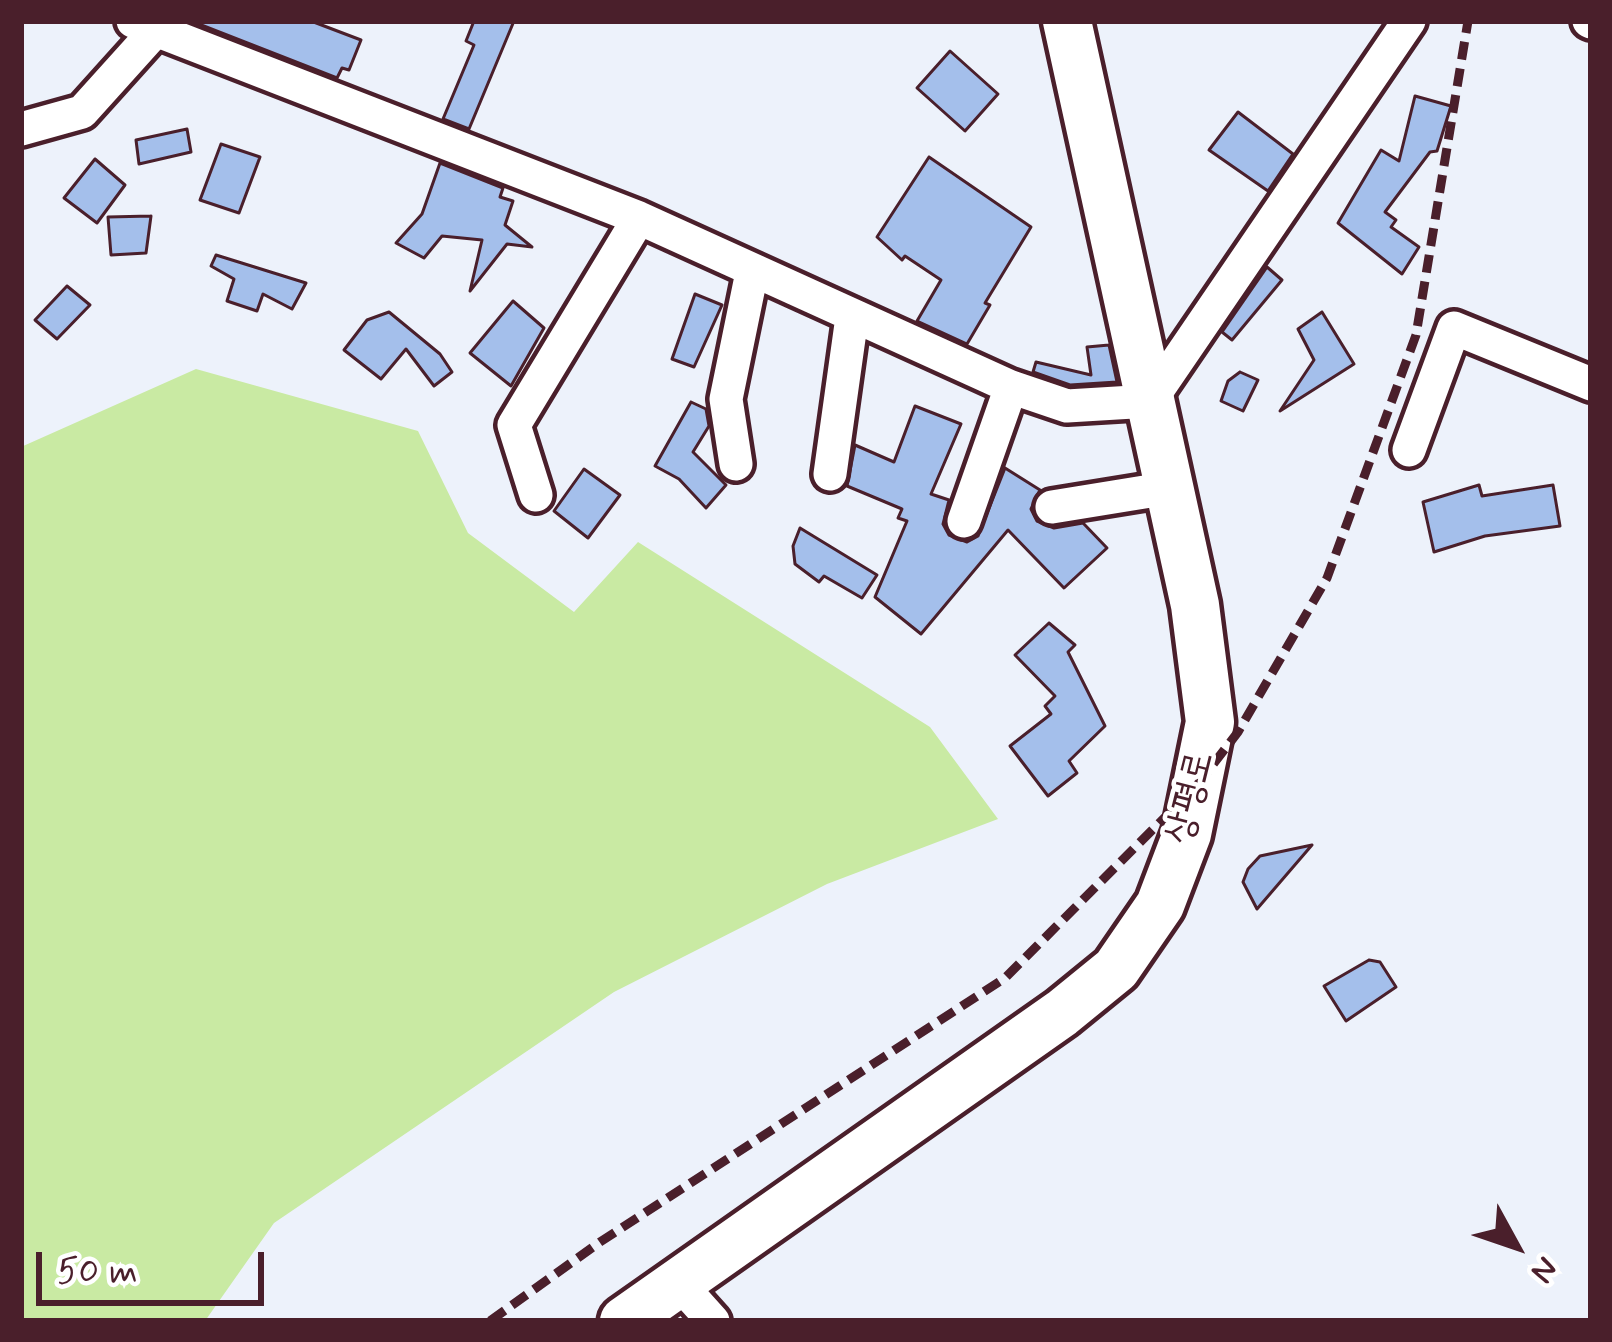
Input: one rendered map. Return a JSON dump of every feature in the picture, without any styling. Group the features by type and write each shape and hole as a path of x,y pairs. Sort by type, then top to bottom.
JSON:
{"main road":[{"name":"상평로","path":"624,1321 1062,1013 1116,969 1160,905 1186,834 1210,722 1196,605 1067,21"}],"street":[{"path":"21,129 82,112 144,26 640,218 1011,387 1067,406 1150,401 1408,21"},
{"path":"536,495 514,425 640,218"},
{"path":"736,464 726,399 752,272"},
{"path":"830,474 852,317"},
{"path":"1409,451 1454,328 1591,384"},
{"path":"964,521 1011,387"},
{"path":"1052,507 1169,488"},
{"path":"678,1282 713,1321"}],"green space":[{"path":"196,369 418,431 468,533 574,612 638,542 930,727 998,819 827,884 614,992 274,1223 205,1321 21,1321 21,447"}],"building":[{"path":"191,21 311,21 361,40 349,70 342,68 337,78"},
{"path":"474,21 514,21 469,129 443,119 474,45 466,41"},
{"path":"950,51 998,94 965,131 917,88"},
{"path":"1415,96 1451,106 1437,151 1430,152 1385,212 1396,220 1391,227 1419,247 1402,274 1338,223 1381,150 1399,161"},
{"path":"1238,112 1293,154 1268,191 1209,150"},
{"path":"187,129 191,152 139,164 136,140"},
{"path":"221,144 260,157 239,213 200,200"},
{"path":"929,157 1031,227 985,303 990,305 967,344 917,321 941,280 905,256 902,260 877,237"},
{"path":"95,159 125,185 97,223 64,198"},
{"path":"440,163 503,188 500,197 513,201 505,225 532,247 507,244 470,291 482,240 442,236 424,258 396,243 422,214"},
{"path":"151,216 146,253 111,255 108,217"},
{"path":"216,255 306,283 292,309 263,294 257,311 227,301 234,279 211,266"},
{"path":"1267,267 1282,280 1232,340 1222,332"},
{"path":"67,286 90,305 57,339 35,320"},
{"path":"695,294 722,305 694,367 672,359"},
{"path":"513,301 544,328 511,386 470,353"},
{"path":"389,312 440,354 452,372 434,386 406,349 381,379 344,350 367,320"},
{"path":"1322,312 1354,364 1280,411 1314,360 1298,329"},
{"path":"1109,345 1117,382 1070,385 1033,372 1036,362 1091,375 1087,347"},
{"path":"1240,372 1258,380 1243,411 1221,401 1228,381"},
{"path":"691,402 706,409 709,426 693,452 726,485 706,508 679,479 655,466"},
{"path":"915,406 961,424 931,494 949,500 943,524 949,535 967,542 978,536 1005,468 1040,490 1031,509 1037,521 1054,528 1083,523 1107,548 1064,588 1008,530 921,634 875,597 907,521 898,518 902,509 847,486 855,445 894,462"},
{"path":"584,469 620,495 588,538 554,511"},
{"path":"1479,485 1482,496 1553,485 1560,526 1485,536 1434,552 1423,502"},
{"path":"800,528 877,575 862,598 824,576 819,582 795,564 793,546"},
{"path":"1049,623 1075,645 1068,652 1105,726 1069,761 1077,773 1048,796 1010,746 1051,714 1045,706 1055,696 1015,655"},
{"path":"1312,845 1257,909 1243,882 1248,869 1260,856"},
{"path":"1369,960 1380,962 1396,987 1346,1021 1324,986"}],"railway":[{"path":"490,1321 600,1242 1005,978 1198,784 1238,732 1327,578 1416,335 1468,21"}]}
